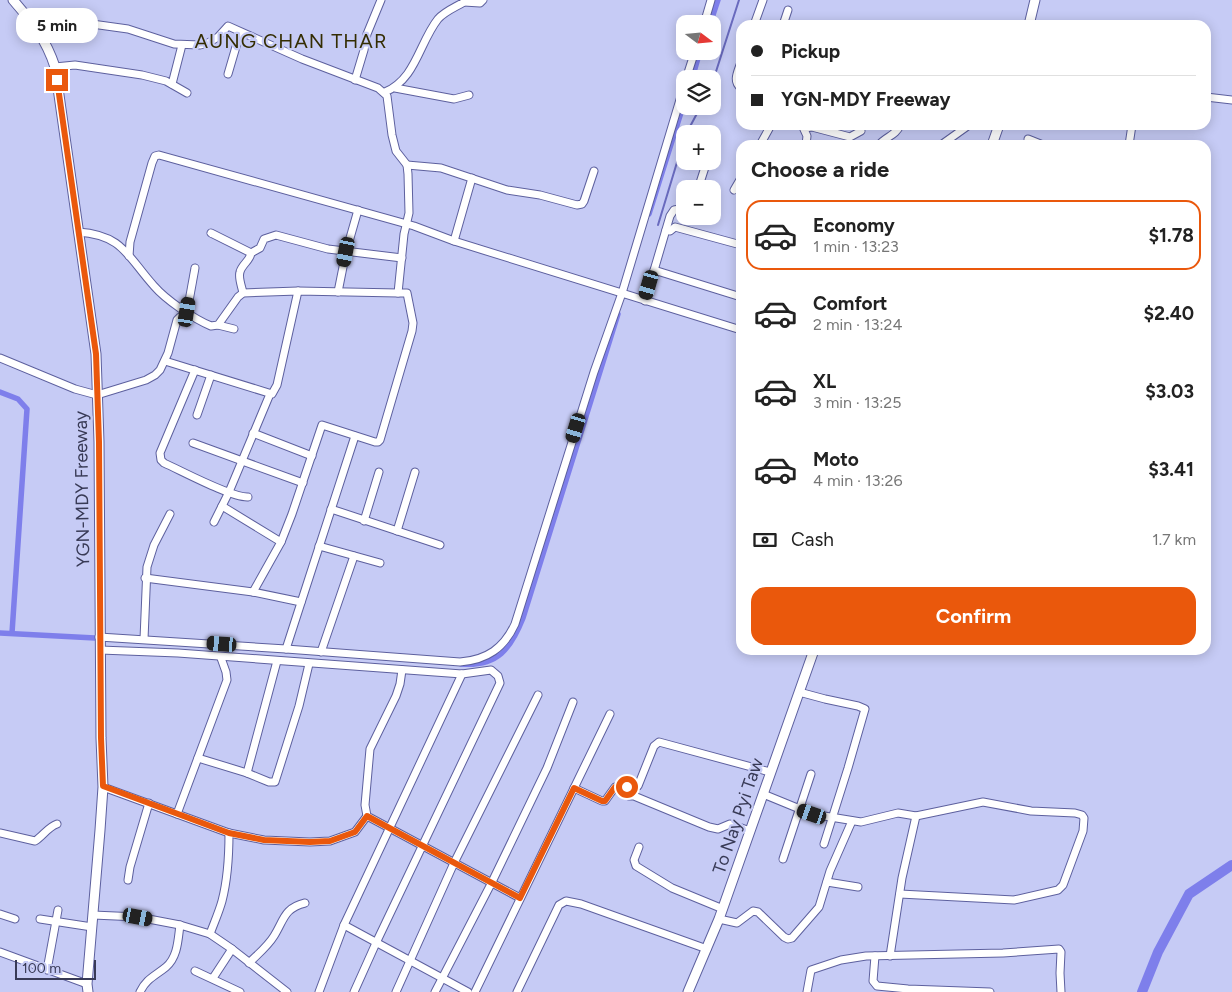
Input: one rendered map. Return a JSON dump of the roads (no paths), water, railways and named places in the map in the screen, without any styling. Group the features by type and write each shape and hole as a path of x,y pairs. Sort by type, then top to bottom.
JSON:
{"main road":[{"name":"YGN-MDY Freeway","path":"13,0 43,38 55,67 96,354 99,442 103,786 88,988"},
{"path":"1030,20 1035,0"},
{"name":"To Nay Pyi Taw","path":"688,992 723,909 812,655"}],"street":[{"path":"356,80 368,28 376,15 381,0"},
{"path":"385,92 395,88 408,74 439,18 464,1 480,3 483,0"},
{"path":"707,15 711,0"},
{"path":"756,20 763,0"},
{"path":"785,20 788,10"},
{"path":"43,38 76,26 92,24 128,29 182,45 208,43 218,38 228,26 240,33 385,92 396,151 407,165 409,203 398,293"},
{"path":"228,74 240,33"},
{"path":"172,84 182,45"},
{"path":"55,67 75,65 142,74 172,84 187,93"},
{"path":"395,88 454,99 469,95"},
{"path":"1211,98 1232,100"},
{"path":"100,637 460,662 472,662 491,654 505,642 515,624 594,372 624,294 676,114"},
{"path":"823,130 850,137 861,131"},
{"path":"883,140 896,133 898,130"},
{"path":"948,140 962,130"},
{"path":"129,256 132,234 152,164 157,155 414,226 454,241 736,328"},
{"path":"407,165 433,166 507,190 540,195 577,205 582,204 584,201 594,171"},
{"path":"454,241 472,178"},
{"path":"338,292 346,252 358,210"},
{"path":"645,300 666,230 674,210 676,210"},
{"path":"666,230 672,231 674,227 736,244"},
{"path":"78,232 93,233 108,238 119,245 159,291 188,313 211,326 218,325 234,329"},
{"path":"212,233 251,253"},
{"path":"251,253 260,248 264,239 271,235 276,235 328,249 402,258"},
{"path":"243,293 240,272 252,256 251,253"},
{"path":"188,313 195,268"},
{"path":"654,270 736,295"},
{"path":"214,522 229,492 270,394 274,393 298,291"},
{"path":"218,325 243,293 298,291 408,293 413,323 405,359 379,441 374,442 323,425 281,542 253,592"},
{"path":"0,358 75,389 97,395 150,379 160,370 171,345 178,320 188,313"},
{"path":"165,360 270,394"},
{"path":"195,370 160,453 161,460 242,498 248,497"},
{"path":"196,415 211,375"},
{"path":"253,433 312,456"},
{"path":"286,649 354,436"},
{"path":"193,443 303,482"},
{"path":"364,521 379,472"},
{"path":"397,531 415,472"},
{"path":"222,506 281,542"},
{"path":"331,510 440,545"},
{"path":"144,639 145,578 150,556 170,514"},
{"path":"319,546 380,563"},
{"path":"321,652 354,556"},
{"path":"145,578 253,592 301,602"},
{"path":"100,650 462,674 491,670 498,676 500,680 496,691 354,992"},
{"path":"177,814 226,680 226,672 221,658"},
{"path":"247,773 277,661"},
{"path":"198,758 272,782 277,780 299,706 309,664"},
{"path":"103,786 229,833 264,840 285,842 330,841 355,832 367,816 365,805 370,749 396,696 402,670"},
{"path":"319,992 344,925 462,674"},
{"path":"799,692 865,709 824,844"},
{"path":"396,992 454,863 538,695"},
{"path":"435,992 492,882 547,768 572,702"},
{"path":"475,992 610,714"},
{"path":"574,788 605,801 615,787 638,786 654,746 660,742 770,772"},
{"path":"783,859 811,774"},
{"path":"627,787 629,796 709,827 718,829 730,824 750,831"},
{"path":"763,794 812,814 852,821 869,820 898,813 916,816 983,802 1031,811 1076,814 1082,815 1084,818 1082,832 1064,885 1058,890 1014,900 900,894"},
{"path":"128,880 149,802"},
{"path":"367,816 520,898"},
{"path":"890,956 902,878 916,816"},
{"path":"719,918 737,923 753,911 758,912 784,938 788,939 795,934 819,906 830,871 852,821"},
{"path":"0,833 35,841 57,824"},
{"path":"210,934 222,902 226,884 229,833"},
{"path":"639,847 634,860 636,866 672,888 723,909"},
{"path":"827,882 858,887"},
{"path":"517,992 559,905 566,901 581,904 707,949"},
{"path":"250,963 274,936 286,913 305,903"},
{"path":"47,970 58,910"},
{"path":"0,914 15,919"},
{"path":"93,916 138,917 180,925 210,934 250,963 283,991"},
{"path":"40,919 92,927"},
{"path":"140,992 149,978 167,966 172,960 180,925"},
{"path":"344,925 468,992"},
{"path":"213,978 232,949"},
{"path":"807,992 811,970 841,960 875,956 1003,953 1060,949 1061,992"},
{"path":"0,952 88,988"},
{"path":"875,956 873,983 877,986 990,992"},
{"path":"195,970 240,992"}],"waterway":[{"path":"713,15 718,0"},
{"path":"716,70 739,0"},
{"path":"695,70 697,60"},
{"path":"649,214 680,115"},
{"path":"691,125 696,115"},
{"path":"658,225 676,166"},
{"path":"461,664 474,664 494,659 508,647 523,618 618,314"},
{"path":"0,392 18,399 27,409 12,633"},
{"path":"0,633 95,638"},
{"path":"1142,992 1158,952 1189,894 1232,865"}],"district":[{"name":"AUNG CHAN THAR","path":"291,41"}]}
